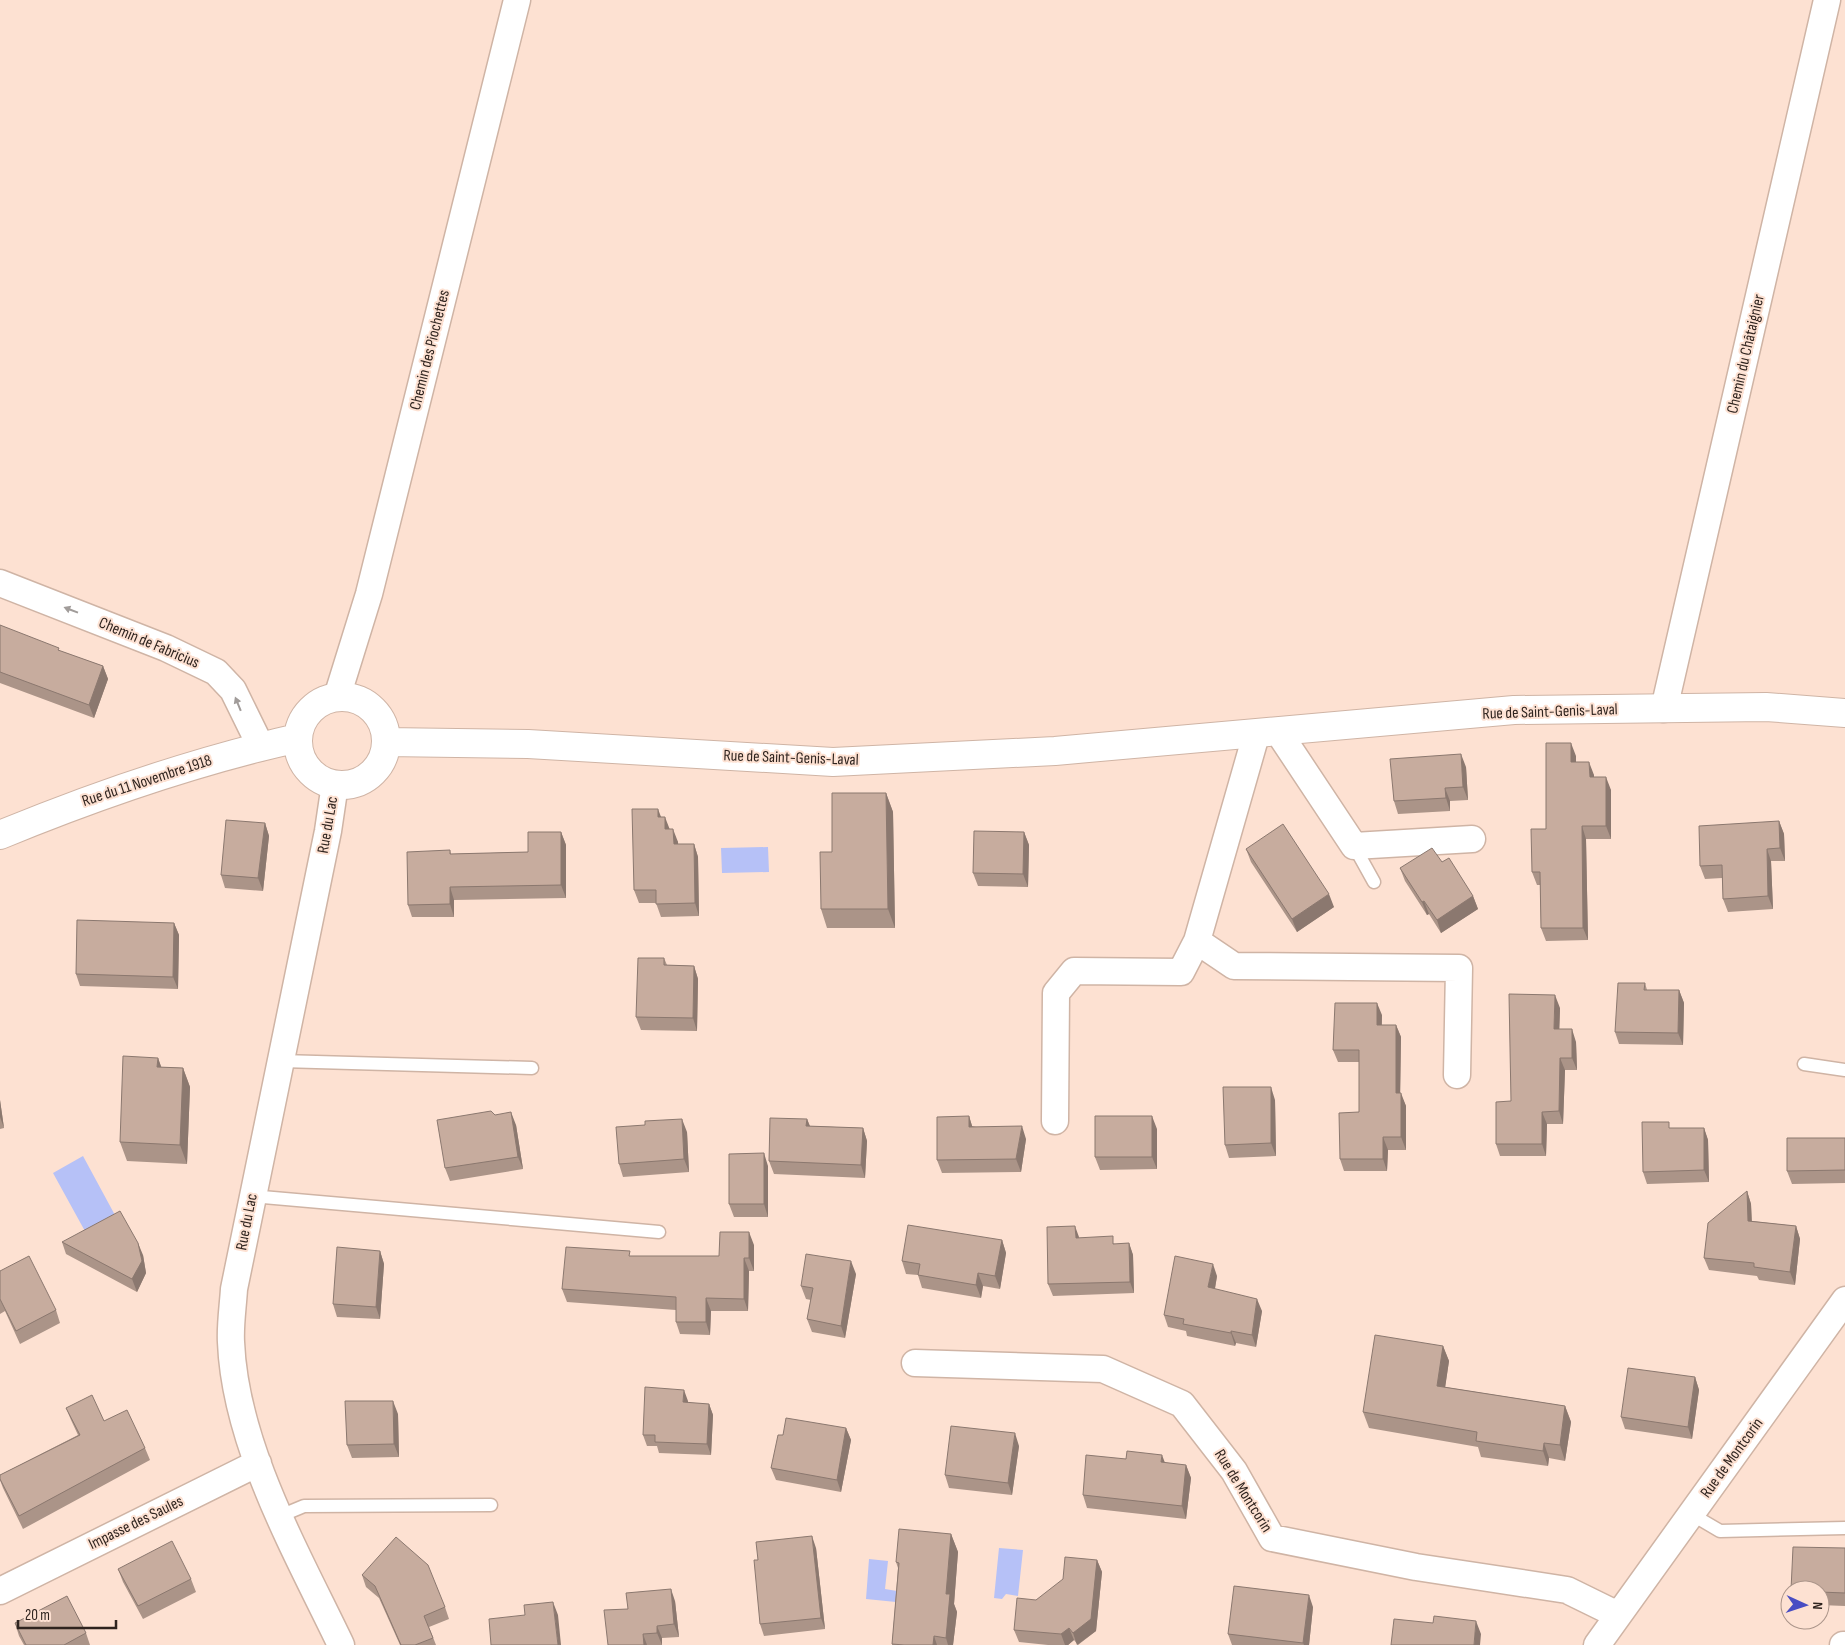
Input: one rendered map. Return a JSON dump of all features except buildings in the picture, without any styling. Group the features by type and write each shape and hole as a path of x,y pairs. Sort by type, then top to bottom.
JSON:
{"street":[{"name":"Chemin des Piochettes","path":"337,697 369,594 517,0"},
{"name":"Chemin du Châtaignier","path":"1664,709 1828,0"},
{"name":"Chemin de Fabricius","path":"0,583 166,648 216,672 233,690 261,747"},
{"path":"337,697 350,698 365,704 376,714 383,727 386,742 381,761 372,774 359,782 344,785 334,784 318,778 306,767 300,754 298,738 302,724 310,711 322,702 337,697"},
{"name":"Rue de Saint-Genis-Laval","path":"386,742 528,744 833,762 1055,751 1268,734 1514,710 1766,707 1845,713"},
{"path":"1268,734 1354,846 1472,839"},
{"path":"1055,1120 1056,993 1074,971 1181,972 1197,941 1268,734"},
{"name":"Rue du 11 Novembre 1918","path":"0,835 76,804 222,757 298,738"},
{"name":"Rue du Lac","path":"334,784 328,831 234,1289 231,1342 238,1396 250,1442 280,1516 340,1645"},
{"path":"1197,941 1234,966 1459,968 1457,1075"},
{"name":"Rue de Montcorin","path":"1597,1645 1845,1300"},
{"name":"Rue de Montcorin","path":"915,1363 1103,1369 1182,1404 1234,1471 1272,1538 1416,1567 1567,1590 1618,1615"},
{"name":"Impasse des Saules","path":"4,1585 258,1463"}],"lane":[{"path":"1354,846 1374,882"},
{"path":"281,1061 532,1068"},
{"path":"1804,1064 1845,1070"},
{"path":"252,1196 659,1232"},
{"path":"280,1516 304,1506 490,1505"},
{"path":"1691,1514 1720,1531 1845,1528"}],"water":[{"path":"768,847 769,872 722,873 721,848"},
{"path":"83,1156 116,1217 86,1233 53,1173"},
{"path":"999,1548 1023,1550 1018,1596 1006,1594 1002,1599 994,1598"},
{"path":"869,1559 888,1561 885,1589 897,1591 896,1602 866,1599"}]}
